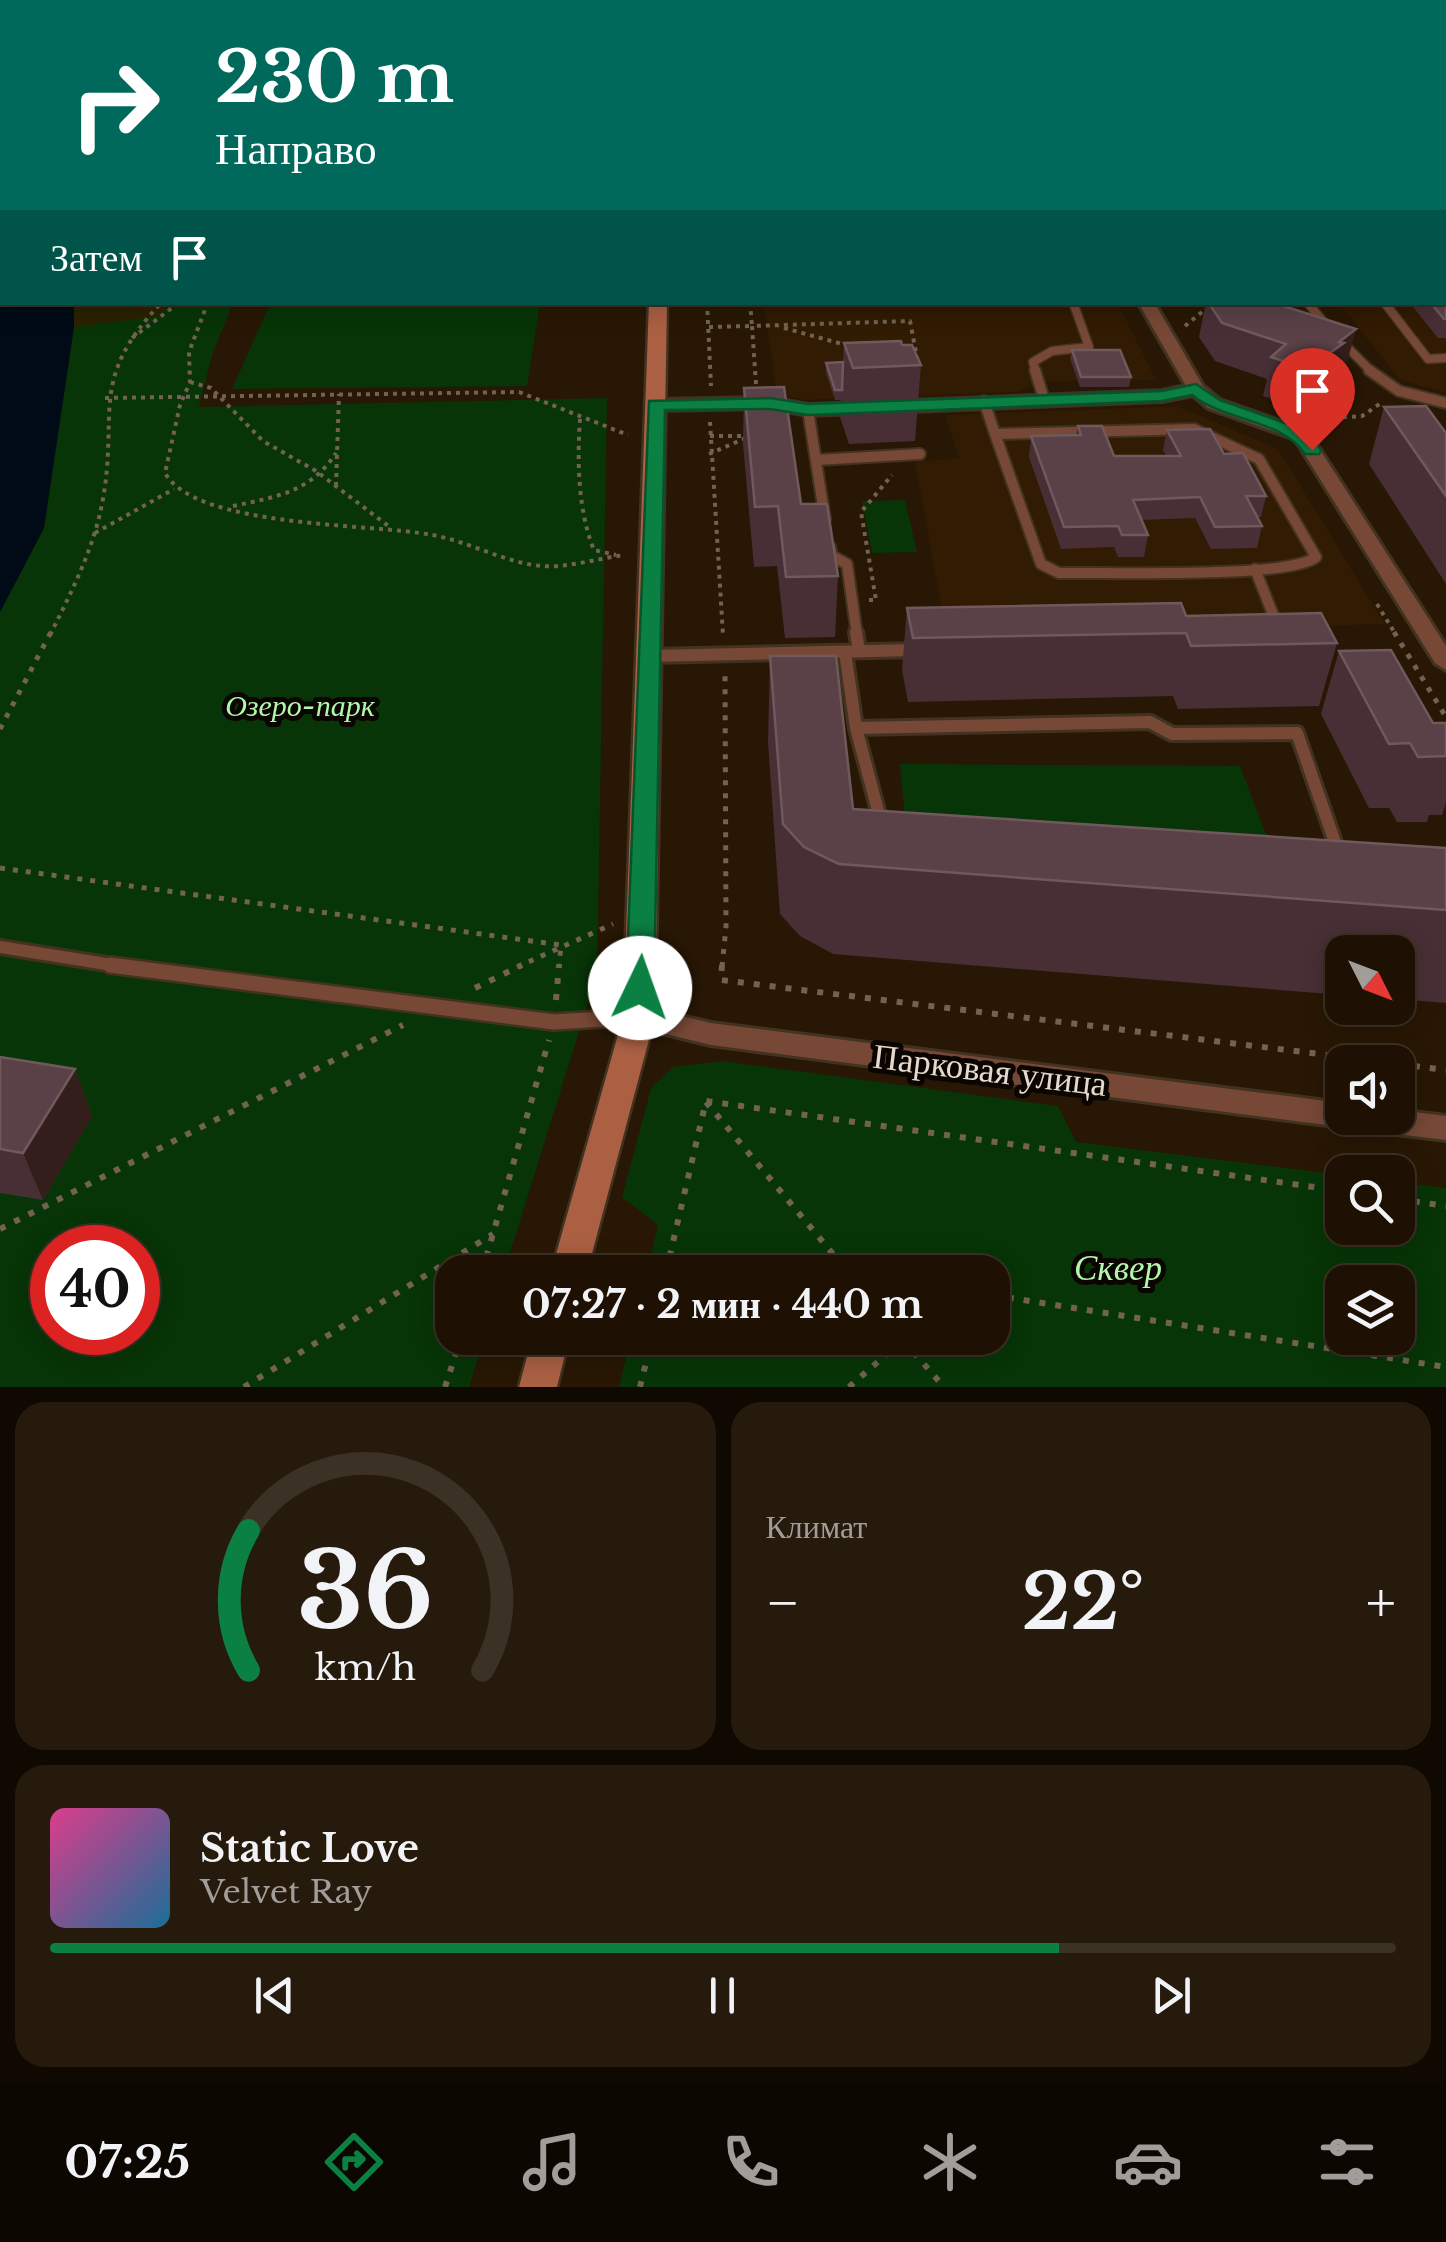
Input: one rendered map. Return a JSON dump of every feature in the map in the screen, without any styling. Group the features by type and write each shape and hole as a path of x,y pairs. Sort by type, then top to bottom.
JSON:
{"street":[{"path":"1410,0 1439,0"},
{"path":"574,1255 639,1017 658,305"},
{"path":"1148,305 1196,390 1214,404 1302,434 1446,663"},
{"path":"656,405 758,404 808,410 1162,396 1196,390"},
{"name":"Парковая улица","path":"639,1017 711,1034 1325,1113"},
{"path":"1415,1124 1446,1128"},
{"path":"538,1387 547,1355"}],"lane":[{"path":"1074,305 1090,341 1089,347 1079,350"},
{"path":"1310,305 1382,384 1396,393 1446,403"},
{"path":"1386,305 1428,358 1446,358"},
{"path":"1044,399 1032,362 1052,351 1096,350"},
{"path":"984,401 995,434 1041,564 1059,573 1255,569 1306,565 1316,557 1259,459 1194,429 995,434"},
{"path":"808,410 832,556 847,564 852,600 856,728 886,841"},
{"path":"816,460 920,454"},
{"path":"1255,569 1286,644"},
{"path":"650,656 936,650"},
{"path":"856,728 1150,722 1172,734 1297,733 1342,860"},
{"path":"0,947 186,976 554,1022 639,1017"}],"path":[{"path":"0,729 60,617 95,533 102,508 109,378 140,324 159,305"},
{"path":"130,340 176,305"},
{"path":"207,305 193,342 187,374 190,382 165,473 174,489 196,501 282,524 356,524 435,535 510,560 542,566 652,550"},
{"path":"750,305 758,404"},
{"path":"1183,328 1210,305"},
{"path":"708,327 910,322 928,404"},
{"path":"776,326 853,347"},
{"path":"900,352 917,358"},
{"path":"190,382 211,388 263,441 324,476 393,530"},
{"path":"106,398 518,392 628,435"},
{"path":"1302,434 1310,419 1362,416 1396,393"},
{"path":"336,486 339,394"},
{"path":"580,419 582,514 587,538 594,550 619,556"},
{"path":"709,436 749,436 710,454"},
{"path":"230,507 308,486 324,476 336,453"},
{"path":"852,600 876,600 861,512 902,464 920,454"},
{"path":"95,533 174,489"},
{"path":"1376,602 1446,717"},
{"path":"0,868 561,945"},
{"path":"0,1229 561,945 612,924"},
{"path":"487,1255 554,1022 561,945"},
{"path":"1415,1066 1446,1070"},
{"path":"706,1101 1325,1189"},
{"path":"670,1255 706,1101"},
{"path":"706,1101 834,1255"},
{"path":"1415,1201 1446,1206"},
{"path":"244,1387 494,1234"},
{"path":"1010,1298 1446,1367"},
{"path":"446,1387 456,1355"},
{"path":"640,1387 648,1355"},
{"path":"849,1387 884,1355"},
{"path":"917,1355 944,1387"}],"shaded area":[{"path":"0,305 74,305 44,528 0,612"},
{"path":"763,305 1119,305 1156,380 1128,380 1129,387 1080,387 1077,381 1039,382 1018,392 803,400 777,392"},
{"path":"1341,305 1446,305 1446,393 1400,380"},
{"path":"1177,406 1278,449 1385,624 978,636 944,622 915,462 959,458 945,415"}],"green space":[{"name":"Озеро-парк","path":"74,305 232,305 212,355 199,407 607,398 597,974 509,1255 435,1255 435,1355 479,1355 469,1387 0,1387 0,612 44,528"},
{"path":"270,305 540,305 527,386 232,389"},
{"path":"905,500 917,552 872,553 862,501"},
{"path":"900,764 1240,766 1281,874 908,853"},
{"name":"Сквер","path":"722,1061 1058,1106 1076,1142 1325,1173 1325,1245 1415,1245 1415,1184 1446,1188 1446,1387 619,1387 627,1355 1010,1355 1010,1255 651,1255 658,1225 622,1197 651,1088 673,1067"}],"sand":[{"path":"74,305 168,305 160,316 74,327"}],"building":[{"path":"1210,305 1280,305 1356,329 1339,342 1344,343 1307,369 1271,357 1286,344 1222,323"},
{"path":"1432,305 1446,305 1444,319"},
{"path":"901,341 902,345 912,345 921,365 853,368 844,343"},
{"path":"1072,350 1120,350 1131,377 1081,377"},
{"path":"843,362 842,390 835,390 826,363"},
{"path":"784,387 801,504 827,504 838,576 786,577 778,506 755,507 744,388"},
{"path":"1426,406 1446,433 1446,496 1384,407"},
{"path":"1078,426 1102,426 1114,456 1181,456 1167,430 1210,429 1224,454 1243,453 1266,496 1246,496 1262,526 1215,527 1200,497 1133,500 1148,535 1122,535 1118,526 1064,527 1031,436 1081,435"},
{"path":"1181,603 1186,616 1321,613 1337,643 1191,646 1186,633 913,638 907,608"},
{"path":"1391,650 1433,723 1446,723 1446,756 1418,757 1410,743 1389,744 1339,651"},
{"path":"770,656 836,656 853,809 1446,848 1446,910 839,864 804,847 783,824"},
{"path":"0,1057 75,1069 23,1153 0,1149"}],"route":[{"path":"640,988 656,405 770,404 808,410 1162,396 1196,390 1214,404 1302,434 1312,450"}]}
